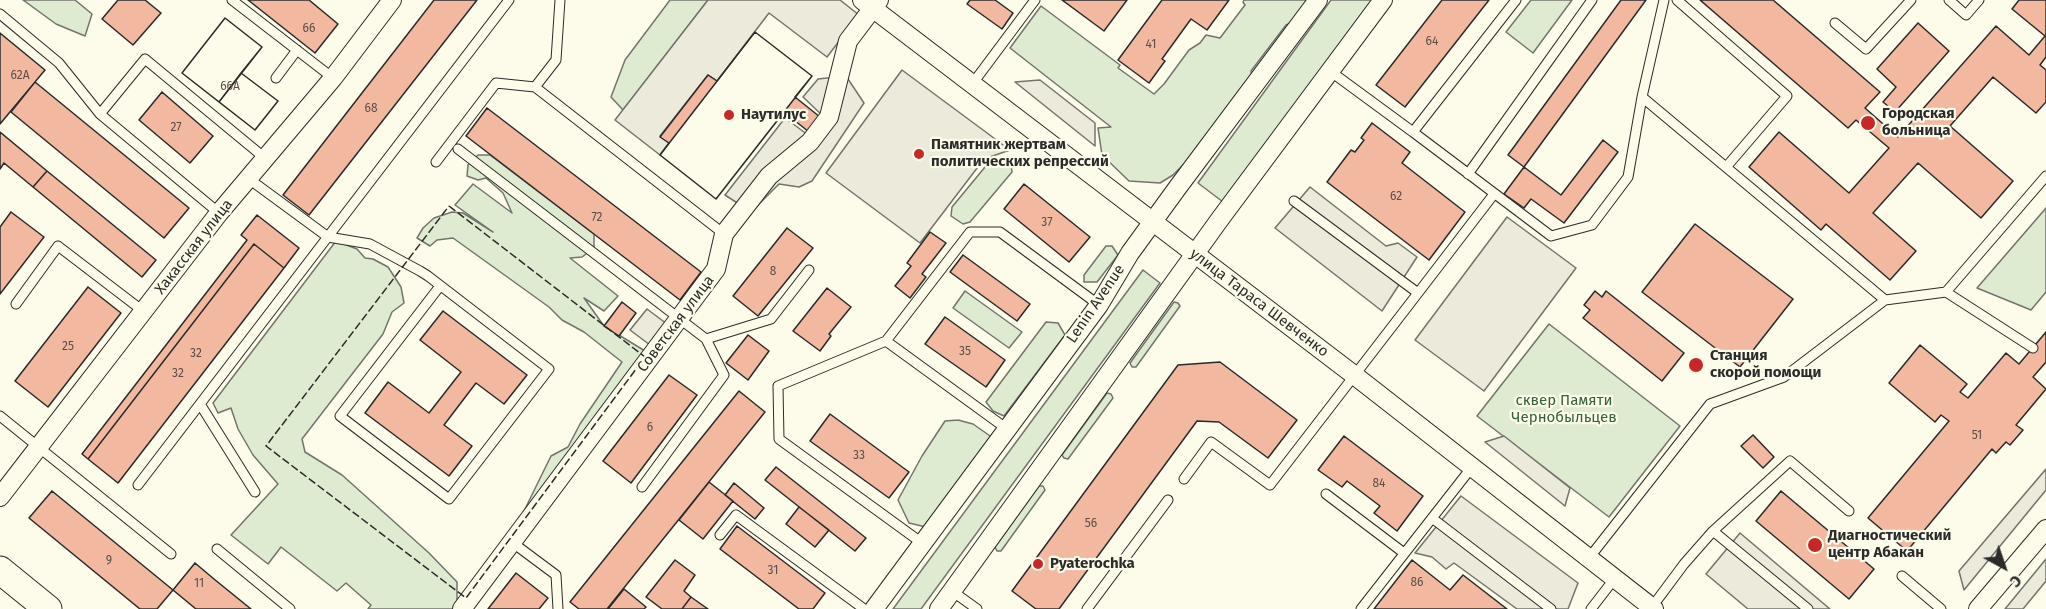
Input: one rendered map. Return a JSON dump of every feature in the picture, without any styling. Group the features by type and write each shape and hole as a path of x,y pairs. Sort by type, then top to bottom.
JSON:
{"main road":[{"path":"0,570 48,609"}],"street":[{"name":"Хакасская улица","path":"0,496 219,213 333,78 392,0"},
{"name":"Lenin Avenue","path":"874,609 1099,305 1130,253 1152,222 1318,0"},
{"path":"939,609 1383,0"},
{"name":"улица Тараса Шевченко","path":"872,3 1653,608"},
{"name":"Советская улица","path":"462,609 717,269 724,234 769,176 810,142 829,117 848,41 872,3"},
{"path":"1978,609 2046,529"}],"lane":[{"path":"232,0 333,78"},
{"path":"138,485 509,0"},
{"path":"535,87 556,60 560,0"},
{"path":"973,83 1035,0"},
{"path":"1413,132 1516,0"},
{"path":"1468,174 1592,0"},
{"path":"1330,71 1551,237 1592,225 1628,177 1642,97 1664,0"},
{"path":"1677,0 1787,96 1726,166"},
{"path":"1835,23 1866,49 1911,0"},
{"path":"1949,0 1966,15 1979,0"},
{"path":"0,14 59,63 100,114 219,213"},
{"path":"276,78 297,50"},
{"path":"100,114 145,59 266,159"},
{"path":"436,162 496,83 535,87 724,234"},
{"path":"1642,97 1885,300"},
{"path":"458,149 706,339 724,375 642,487"},
{"path":"1946,292 2046,176"},
{"path":"249,178 328,237 370,244 420,271 440,286 549,369 449,500 340,416 440,286"},
{"path":"1184,479 1211,442 1270,485 1494,194"},
{"path":"1294,201 1418,293"},
{"path":"922,543 779,440 778,386 886,341 970,232 1000,232 1099,305"},
{"path":"16,304 58,246 143,311"},
{"path":"706,339 771,319 809,270"},
{"path":"1589,558 1710,404 1784,377 1885,300 1946,292 2033,348"},
{"path":"886,341 1007,429"},
{"path":"200,404 255,492"},
{"path":"0,416 171,555"},
{"path":"1653,608 1684,564 1713,531 1790,461 1848,511"},
{"path":"1361,609 1472,467"},
{"path":"1326,494 1404,553"},
{"path":"1087,609 1168,500"},
{"path":"720,535 736,515 864,609"},
{"path":"1432,518 1551,609"},
{"path":"1713,531 1808,609"},
{"path":"513,543 556,575 558,609"},
{"path":"217,549 290,609"},
{"path":"1902,576 1941,609"},
{"path":"1591,609 1615,578"},
{"path":"952,591 976,609"}],"green space":[{"path":"23,0 75,0 92,14 85,36 56,24"},
{"path":"670,0 708,0 623,110 611,97 625,60"},
{"path":"1244,0 1308,0 1293,22 1286,25 1251,71 1252,78 1185,163 1173,175 1160,183 1129,181 1102,155 1098,128 1111,127 1010,48 1041,6 1120,65 1118,68 1154,94 1189,50 1200,43 1206,35 1220,38 1245,5"},
{"path":"1331,0 1374,0 1223,202 1198,183"},
{"path":"1531,0 1572,0 1533,53 1506,32"},
{"path":"478,155 490,155 594,234 594,248 582,257 570,258 618,296 604,311 584,298 604,326 650,354 529,515 524,511 551,456 568,447 580,424 622,362 453,238 437,240 430,246 417,238 423,228 434,218 452,212 463,213 493,232 455,205 473,184 512,213 503,193 486,178 478,180 467,176 468,165"},
{"path":"990,161 1011,164 1012,172 970,222 963,224 951,216 952,207"},
{"path":"2046,208 2046,292 2031,310 1977,288"},
{"path":"336,241 357,249 365,258 373,259 388,267 401,287 404,303 392,312 383,334 302,439 305,452 342,475 429,553 457,582 457,609 368,609 371,605 346,583 337,591 281,547 268,564 231,535 278,484 253,455 238,429 231,408 218,413 213,403"},
{"path":"1106,246 1112,246 1118,255 1097,282 1084,282 1084,275"},
{"path":"1143,270 1160,283 921,609 893,609"},
{"path":"965,291 1022,332 1009,348 953,308"},
{"path":"1174,302 1180,306 1136,367 1132,367 1130,363"},
{"path":"1046,322 1058,323 1065,335 1004,416 993,411 986,402"},
{"name":"сквер Памяти Чернобыльцев","path":"1549,324 1680,426 1609,517 1477,416"},
{"path":"1107,393 1113,398 1068,459 1064,458 1062,455"},
{"path":"958,420 973,424 993,438 926,527 909,523 898,500 922,456 945,421"},
{"path":"1039,486 1043,486 1045,490 1001,551 997,551 995,547"}],"shaded area":[{"path":"708,0 840,0 859,15 827,57 769,13 717,81 708,75 660,136 669,143 660,155 615,120"},
{"name":"Памятник жертвам политических репрессий","path":"902,70 1010,150 984,159 920,243 826,173"},
{"path":"846,76 864,103 812,181 799,187 779,184 751,212 725,195 785,118 808,135 823,116 803,97 818,79"},
{"path":"1040,80 1095,123 1095,146 1015,82"},
{"path":"1310,187 1386,246 1398,243 1417,257 1382,311 1275,228"},
{"path":"1507,217 1576,268 1484,391 1415,340"},
{"path":"647,309 675,330 658,351 630,330"},
{"path":"1504,436 1570,488 1565,506 1485,442"},
{"path":"2046,469 2046,490 1964,590 1959,571"},
{"path":"1461,496 1578,583 1568,609 1517,609 1454,563 1446,569 1432,557 1415,553"},
{"path":"1740,533 1830,609 1748,609 1706,574"},
{"path":"2046,559 2046,581 2023,609 2005,609"}],"building":[{"path":"118,0 145,0 161,13 133,45 102,19"},
{"path":"248,0 309,0 338,24 315,53"},
{"path":"434,0 477,0 309,215 283,195"},
{"path":"970,0 995,0 1013,13 1002,29 967,4"},
{"path":"1062,0 1127,0 1104,31"},
{"path":"1162,0 1229,0 1207,30 1191,19 1162,59 1165,61 1149,83 1118,60"},
{"path":"1442,0 1489,0 1405,107 1376,85"},
{"path":"1621,0 1646,0 1524,167 1508,155"},
{"path":"1700,0 1773,0 1880,92 1865,108 1898,137 1996,26 2029,55 2045,36 2012,9 2019,0 2046,0 2046,57 2040,65 2046,70 2046,102 2036,113 1993,77 1950,126 2013,181 1981,218 1918,163 1873,213 1916,251 1890,280 1826,224 1821,230 1749,167 1779,132 1849,193 1889,148 1856,120 1848,128"},
{"path":"225,18 262,47 241,73 278,101 255,130 182,73"},
{"path":"225,18 262,47 219,102 182,73"},
{"path":"1918,23 1949,51 1895,112 1883,102 1896,87 1877,69"},
{"name":"Наутилус","path":"755,32 812,76 795,97 820,117 809,132 784,112 716,199 660,155 669,143 660,137 708,75 717,81"},
{"name":"Наутилус","path":"755,32 812,76 716,199 660,155"},
{"path":"0,33 45,70 0,124"},
{"path":"241,73 278,101 255,130 219,102"},
{"path":"35,82 189,208 164,238 11,112"},
{"path":"162,92 213,136 190,163 139,120"},
{"path":"487,108 701,272 680,300 466,136"},
{"path":"1372,123 1410,152 1402,163 1465,212 1429,260 1327,182 1351,150 1355,152 1364,140 1361,138"},
{"path":"0,132 47,171 33,187 4,163 0,169"},
{"path":"1603,140 1618,152 1564,223 1531,199 1524,208 1504,194 1524,167 1561,195"},
{"path":"47,171 156,260 142,277 33,187"},
{"path":"1024,184 1090,237 1069,262 1004,209"},
{"path":"11,212 44,237 0,294 0,227"},
{"path":"257,215 299,248 284,268 254,244 88,459 82,454 247,240 241,235"},
{"path":"1695,224 1793,299 1740,367 1642,292"},
{"path":"787,228 813,248 758,316 733,296"},
{"path":"930,232 946,243 922,274 926,277 910,298 895,286 911,266 907,263"},
{"path":"254,244 284,268 118,483 88,459"},
{"path":"963,255 1030,304 1017,321 950,272"},
{"path":"88,287 121,313 48,407 15,381"},
{"path":"827,288 851,307 829,334 831,336 820,351 793,331"},
{"path":"1595,291 1602,297 1606,291 1684,353 1662,381 1583,318 1590,310 1584,305"},
{"path":"622,302 636,313 619,336 604,326"},
{"path":"443,311 527,375 504,404 476,383 444,425 472,446 449,476 365,413 388,382 429,413 461,372 420,340"},
{"path":"945,317 1005,360 986,387 925,344"},
{"path":"2046,332 2046,362 2033,377 2046,389 2016,425 2023,430 2010,445 2006,442 1996,453 1992,449 1907,551 1868,518 1949,421 1941,415 1935,422 1889,383 1920,345 1967,384 1960,392 1968,398 2006,353 2019,364"},
{"path":"748,335 769,351 748,380 726,363"},
{"path":"1220,362 1297,420 1268,458 1219,422 1197,421 1059,609 1036,609 1012,591 1178,365"},
{"path":"669,375 697,395 631,483 603,461"},
{"path":"739,391 765,412 607,609 579,609 570,602"},
{"path":"830,414 909,472 889,498 810,441"},
{"path":"1753,435 1774,457 1763,468 1741,446"},
{"path":"1344,436 1423,496 1397,531 1374,513 1380,506 1347,481 1342,487 1318,470"},
{"path":"776,467 866,538 855,551 765,480"},
{"path":"709,482 733,501 703,539 679,520"},
{"path":"734,483 764,508 755,519 725,495"},
{"path":"52,491 173,590 157,609 140,609 29,518"},
{"name":"Диагностический центр Абакан","path":"1781,491 1874,569 1849,599 1756,521"},
{"path":"799,507 829,530 815,547 786,524"},
{"path":"737,526 825,593 813,609 799,609 720,549"},
{"path":"675,560 695,575 684,591 691,597 682,609 662,609 646,597"},
{"path":"1412,560 1450,590 1463,575 1507,609 1374,609"},
{"path":"195,563 251,609 196,609 173,590"},
{"path":"516,573 548,598 539,609 488,609"},
{"path":"624,589 646,607 644,609 608,609"},
{"path":"691,597 708,609 682,609"}],"fence":[{"path":"449,206 645,357 466,598 266,446 449,206"}],"place":[{"name":"Наутилус","path":"729,115"},
{"name":"Городская больница","path":"1868,123"},
{"name":"Памятник жертвам политических репрессий","path":"919,154"},
{"name":"Станция скорой помощи","path":"1696,365"},
{"name":"Диагностический центр Абакан","path":"1815,545"},
{"name":"Pyaterochka","path":"1038,564"}]}
